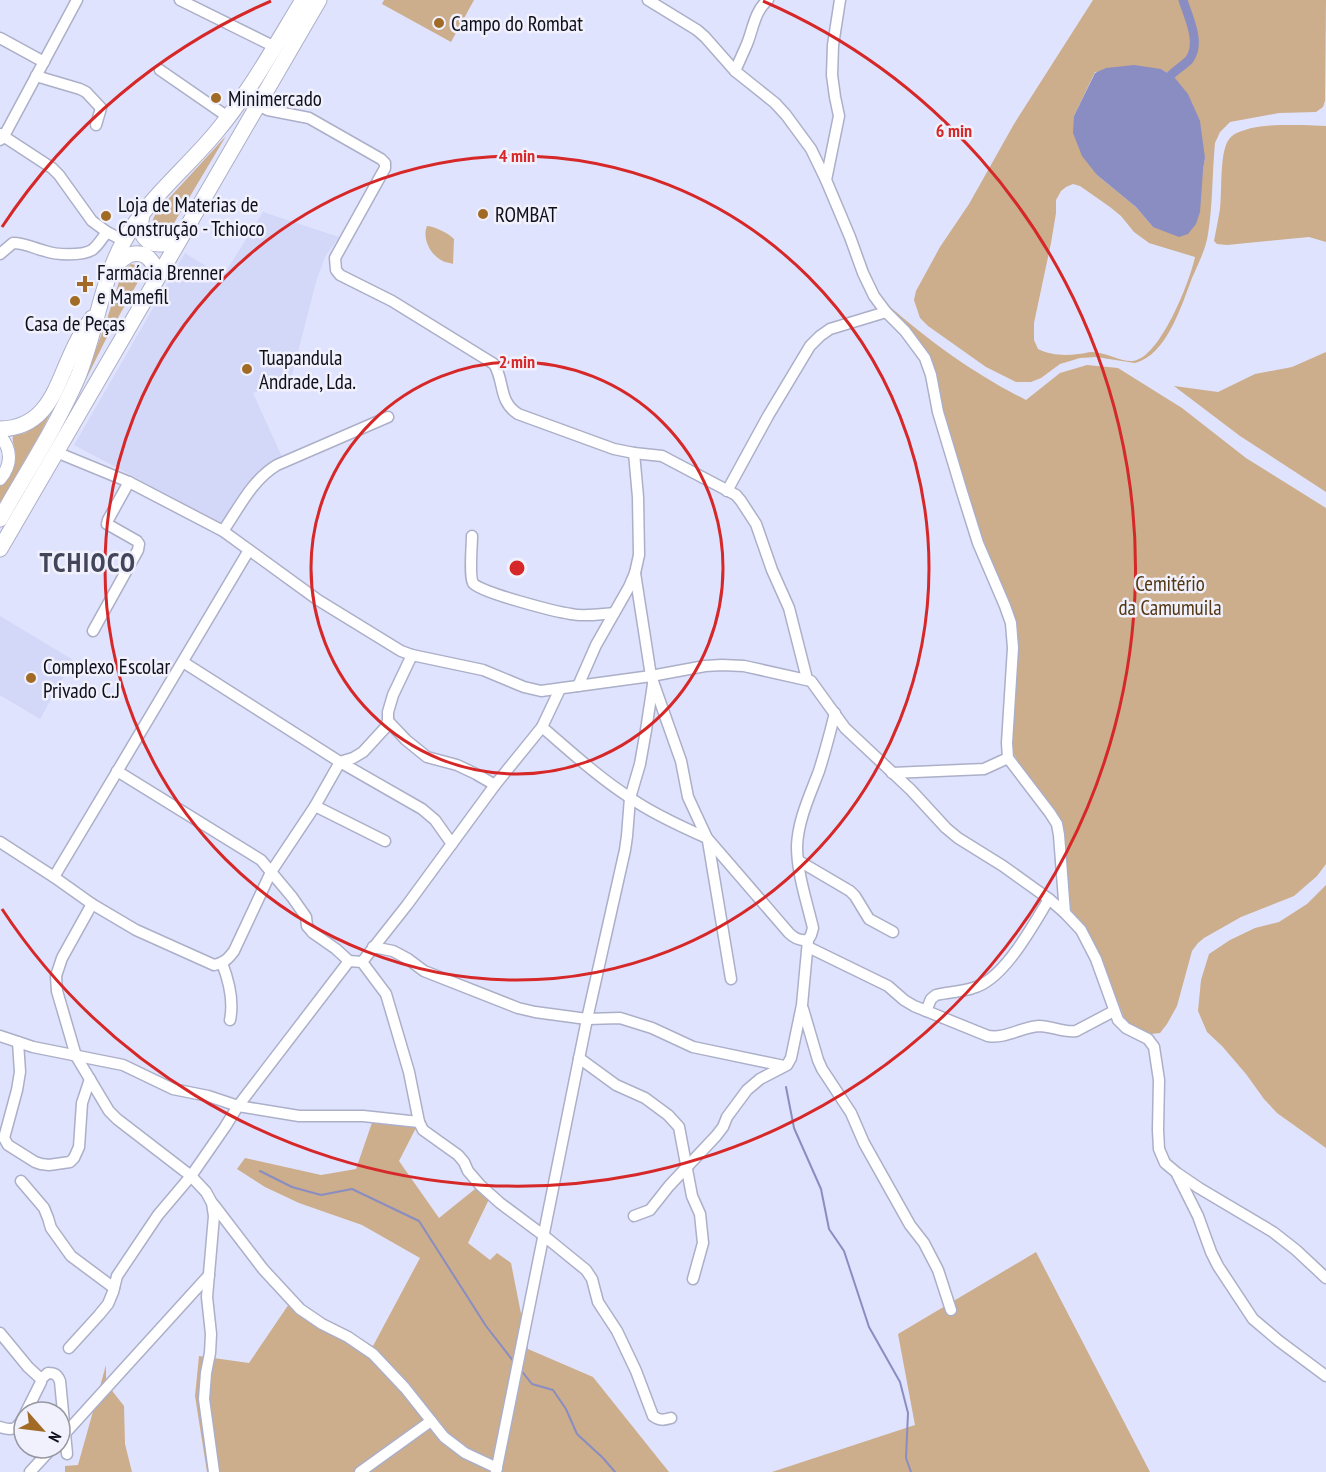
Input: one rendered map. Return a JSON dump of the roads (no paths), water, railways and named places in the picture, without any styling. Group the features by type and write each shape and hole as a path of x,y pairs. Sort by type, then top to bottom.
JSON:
{"main road":[{"path":"0,519 48,435 77,378 111,268 124,241 152,202 228,117 303,0"},
{"path":"0,549 319,0"},
{"path":"142,215 141,231 150,242 171,243 180,237"},
{"path":"111,268 129,255 142,255 156,266 155,281"},
{"path":"0,429 21,427 31,422 47,407 77,341 100,305"}],"street":[{"path":"77,0 1,137 52,168 92,221 124,241"},
{"path":"180,0 275,47"},
{"path":"648,0 697,30 735,71 775,103 786,116 811,149 874,296 925,358 931,375 938,412 978,543 1011,623 1013,648 1008,758 1057,824 1065,913"},
{"path":"735,71 759,10 768,0"},
{"path":"826,180 839,116 832,75 833,45 840,0"},
{"path":"0,38 44,62"},
{"path":"160,70 228,117"},
{"path":"36,76 86,92 101,108 96,125"},
{"path":"257,105 268,110 309,118 385,162 385,168 335,258 336,270 340,275 392,301 494,363 506,403 518,414 614,449 662,456 736,495 756,524 772,570 789,608 807,679"},
{"path":"0,254 13,243 22,243 56,254 86,252 94,249 107,232"},
{"path":"728,491 768,416 810,346 830,329 886,312"},
{"path":"223,531 265,472 388,417"},
{"path":"0,436 10,457 8,468 0,479"},
{"path":"56,452 129,482 223,531 318,600 401,651 412,655 483,670 524,687 541,691 652,680 705,666 722,665 744,666 807,679 814,684 845,728 911,790 946,828 1049,899 1081,930 1096,959 1118,1020 1126,1028 1148,1039 1154,1047 1159,1080 1159,1149 1165,1163 1177,1173 1273,1232 1326,1278"},
{"path":"578,686 596,645 635,573 639,544 634,453"},
{"path":"93,631 138,550 137,541 107,524 129,482"},
{"path":"472,536 473,583 479,588 573,615 614,614"},
{"path":"54,877 249,550"},
{"path":"635,573 652,680 681,761 688,798 707,838 789,933 796,939 888,986 904,1000 996,1038 1042,1026 1070,1032 1076,1031 1114,1011"},
{"path":"0,842 92,904 136,930 214,965 222,963 229,959 234,951 271,872 315,806 340,762 363,752 385,728 393,695 412,655"},
{"path":"183,662 340,762 429,814 452,844"},
{"path":"92,904 62,958 56,976 57,991 76,1056 109,1111 191,1176 206,1192 263,1269 300,1309 373,1354 405,1388 444,1437 465,1453 497,1470 587,1019 625,850 630,798 640,764 652,680"},
{"path":"362,962 495,785 542,727 560,689"},
{"path":"634,1216 650,1210 669,1185 716,1136 747,1090 760,1079 787,1065 791,1058 802,1005 808,944 813,928 797,846 803,815 826,748 835,713"},
{"path":"388,721 406,740 428,757 466,770 495,785"},
{"path":"542,727 575,756 630,798 707,838"},
{"path":"892,773 984,769 1008,758"},
{"path":"117,771 261,860 292,897 306,917 313,933 349,961 362,962 386,994 389,1002 409,1072 418,1122 423,1130 458,1155 468,1171 500,1203 586,1270 592,1279 598,1302 617,1331 636,1371 653,1416 658,1420 671,1418"},
{"path":"315,806 385,841"},
{"path":"707,838 731,979"},
{"path":"799,861 850,891 869,919 893,932"},
{"path":"926,1011 931,999 936,995 975,988 1001,971 1049,899"},
{"path":"373,947 393,951 424,970 518,1008 587,1019 620,1018 672,1036 693,1047 784,1066"},
{"path":"69,1348 108,1304 117,1276 152,1224 191,1176 238,1106 349,961"},
{"path":"222,963 228,978 232,1010 230,1020"},
{"path":"802,1005 822,1070 851,1113 864,1143 910,1225 924,1243 938,1270 951,1310"},
{"path":"0,1036 33,1047 123,1065 173,1089 208,1096 238,1106 299,1116 363,1116 418,1122"},
{"path":"18,1042 20,1072 4,1138 8,1145 36,1162 48,1165 70,1162 78,1153 82,1103 90,1079"},
{"path":"579,1058 616,1084 645,1098 668,1115 679,1127 692,1196 700,1214 703,1243 693,1279"},
{"path":"1177,1173 1198,1216 1218,1266 1253,1319 1326,1376"},
{"path":"21,1180 44,1208 51,1228 71,1256 114,1288"},
{"path":"212,1203 214,1216 207,1297 211,1334 204,1399 214,1472"},
{"path":"72,1426 209,1275"},
{"path":"0,1333 41,1379"},
{"path":"32,1400 41,1379 48,1373 53,1373 60,1380 61,1400"},
{"path":"360,1472 431,1421"},
{"path":"30,1472 41,1460"}],"water":[{"path":"1134,65 1161,69 1174,77 1188,94 1200,121 1205,158 1200,212 1196,224 1188,234 1179,237 1153,227 1136,207 1097,175 1082,156 1073,133 1074,116 1095,73 1106,68"}],"waterway":[{"path":"1171,75 1189,60 1193,53 1193,30 1183,0"},
{"path":"786,1087 794,1128 821,1189 829,1229 844,1251 869,1327 900,1382 908,1413 906,1458 911,1472"},
{"path":"260,1171 292,1187 321,1195 352,1189 419,1221 486,1326 514,1362"},
{"path":"520,1369 532,1384 553,1390 566,1409 577,1434 615,1472"}],"place":[{"name":"Campo do Rombat","path":"439,23"},
{"name":"Minimercado","path":"216,98"},
{"name":"ROMBAT","path":"483,214"},
{"name":"Loja de Materias de Construção - Tchioco","path":"106,216"},
{"name":"Farmácia Brenner e Mamefil","path":"85,284"},
{"name":"Casa de Peças","path":"75,301"},
{"name":"Tuapandula Andrade, Lda.","path":"247,369"},
{"name":"Complexo Escolar Privado C.J","path":"31,678"}],"district":[{"name":"TCHIOCO","path":"88,562"}],"park label":[{"name":"Cemitério da Camumuila","path":"1170,595"}]}
